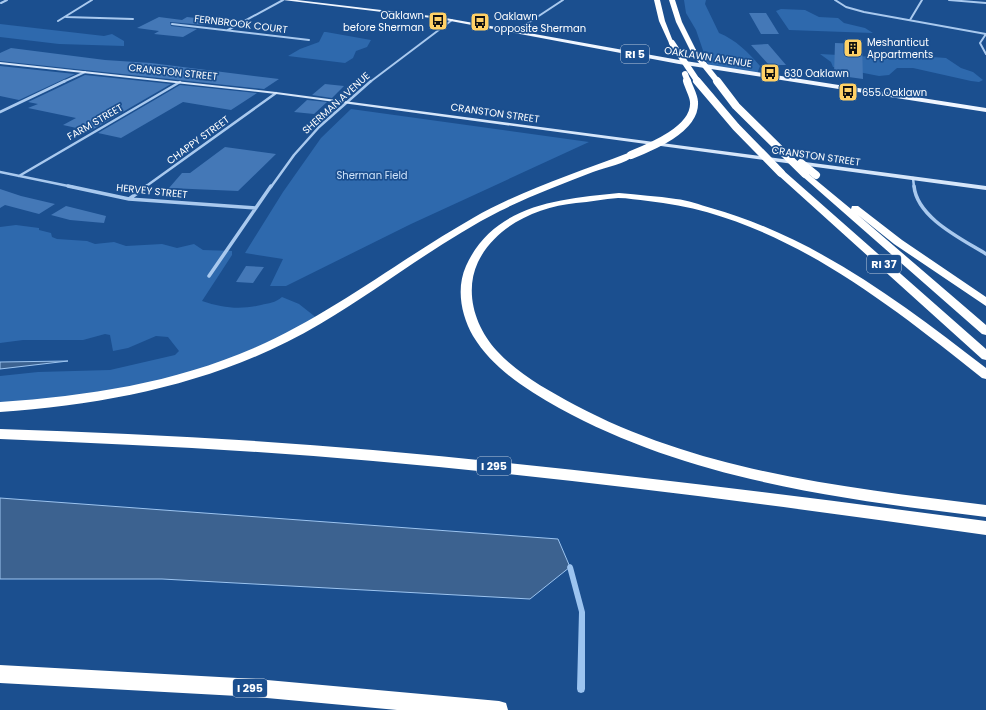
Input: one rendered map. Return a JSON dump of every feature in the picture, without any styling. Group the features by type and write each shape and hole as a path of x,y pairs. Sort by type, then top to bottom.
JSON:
{"highway":[{"name":"RI 37","path":"657,0 662,21 672,43 689,72 708,98 750,144 986,356"},
{"name":"RI 37","path":"672,0 679,22 694,52 724,92 754,126 805,174 986,332"},
{"path":"0,407 68,401 127,392 186,378 238,359 299,330 454,233 495,210 532,192 654,146 670,137 682,126 693,110 694,102 692,92 672,43"},
{"path":"754,126 898,242 986,302"},
{"path":"986,375 892,304 816,256 738,219 702,207 670,200 634,196 598,196 555,203 529,212 514,220 491,237 474,259 466,282 466,295 472,323 490,350 502,363 518,376 560,404 617,431 688,456 778,478 906,501 986,511"},
{"name":"I 295","path":"0,434 289,449 490,465 740,494 986,528"},
{"name":"I 295","path":"0,674 264,689 499,710"}],"main road":[{"name":"OAKLAWN AVENUE","path":"284,0 452,20 679,62 986,110"}],"street":[{"path":"2,3 7,0"},
{"path":"58,21 92,0"},
{"path":"227,31 284,0"},
{"path":"516,31 562,0"},
{"path":"835,0 852,9 986,34 980,43 986,54"},
{"path":"910,20 922,0"},
{"path":"948,0 986,3"},
{"path":"66,17 133,19"},
{"name":"SHERMAN AVENUE","path":"209,276 256,208 308,139 380,74 452,20"},
{"name":"FERNBROOK COURT","path":"172,24 309,40"},
{"name":"CRANSTON STREET","path":"0,63 276,93 986,188"},
{"path":"0,112 85,72"},
{"name":"FARM STREET","path":"19,176 180,82"},
{"name":"CHAPPY STREET","path":"129,199 276,93"},
{"name":"HERVEY STREET","path":"0,172 129,199 256,208"},
{"path":"913,178 916,195 925,210 958,236 986,254"}],"green space":[{"path":"684,0 706,0 705,4 719,33 746,51 760,66 757,74 708,65 696,30 686,13"},
{"path":"781,9 805,10 819,17 838,18 844,23 865,28 873,33 789,30 776,11"},
{"path":"0,24 104,36 112,34 124,41 124,46 59,44 0,37"},
{"path":"324,32 371,40 367,47 356,51 353,58 345,63 288,56 300,49 319,42"},
{"path":"916,52 922,52 932,57 946,58 961,68 973,72 983,80 979,82 971,81 913,68 897,68 889,75 879,76 833,67 831,62 820,54 914,59 918,58 919,56"},
{"name":"Sherman Field","path":"351,109 589,142 411,224 286,286 270,286 283,259 245,253 283,192 321,138"},
{"path":"16,225 39,228 39,230 51,233 52,237 57,239 87,241 95,244 114,242 126,246 162,244 177,248 194,244 203,250 232,251 232,255 202,301 224,307 239,308 253,307 272,302 282,297 299,304 318,319 194,376 0,408 0,376 38,372 110,370 175,355 179,351 168,337 156,336 128,348 113,351 110,335 105,334 83,340 23,340 0,343 0,227"}],"shaded area":[{"path":"68,361 0,369 0,362"},
{"path":"0,498 558,539 570,567 530,599 162,579 0,579"}],"building":[{"path":"749,13 766,13 779,34 761,34"},
{"path":"159,17 182,20 187,17 214,20 204,25 170,22 171,26 197,29 183,37 154,34 159,31 137,28"},
{"path":"835,43 862,44 863,79 834,75"},
{"path":"768,44 786,65 769,65 751,45"},
{"path":"11,48 279,79 264,89 0,61 0,53"},
{"path":"0,66 75,74 19,100 0,96"},
{"path":"85,75 171,84 90,131 63,125 76,118 28,108 38,104 28,102"},
{"path":"325,84 344,86 332,98 312,95"},
{"path":"180,85 257,93 231,110 183,102 121,138 98,133"},
{"path":"307,100 327,102 314,114 294,112"},
{"path":"225,147 276,154 238,191 169,188 182,173 190,173"},
{"path":"0,189 21,196 55,204 39,214 5,205 0,208"},
{"path":"66,206 106,216 104,223 70,220 51,215"},
{"path":"246,266 264,267 253,283 236,282"}],"waterway":[{"path":"570,567 582,612 581,689"}],"place":[{"name":"Oaklawn before Sherman","path":"438,21"},
{"name":"Oaklawn opposite Sherman","path":"480,22"},
{"name":"Meshanticut Appartments","path":"853,48"},
{"name":"630 Oaklawn","path":"770,73"},
{"name":"655 Oaklawn","path":"848,92"}]}
